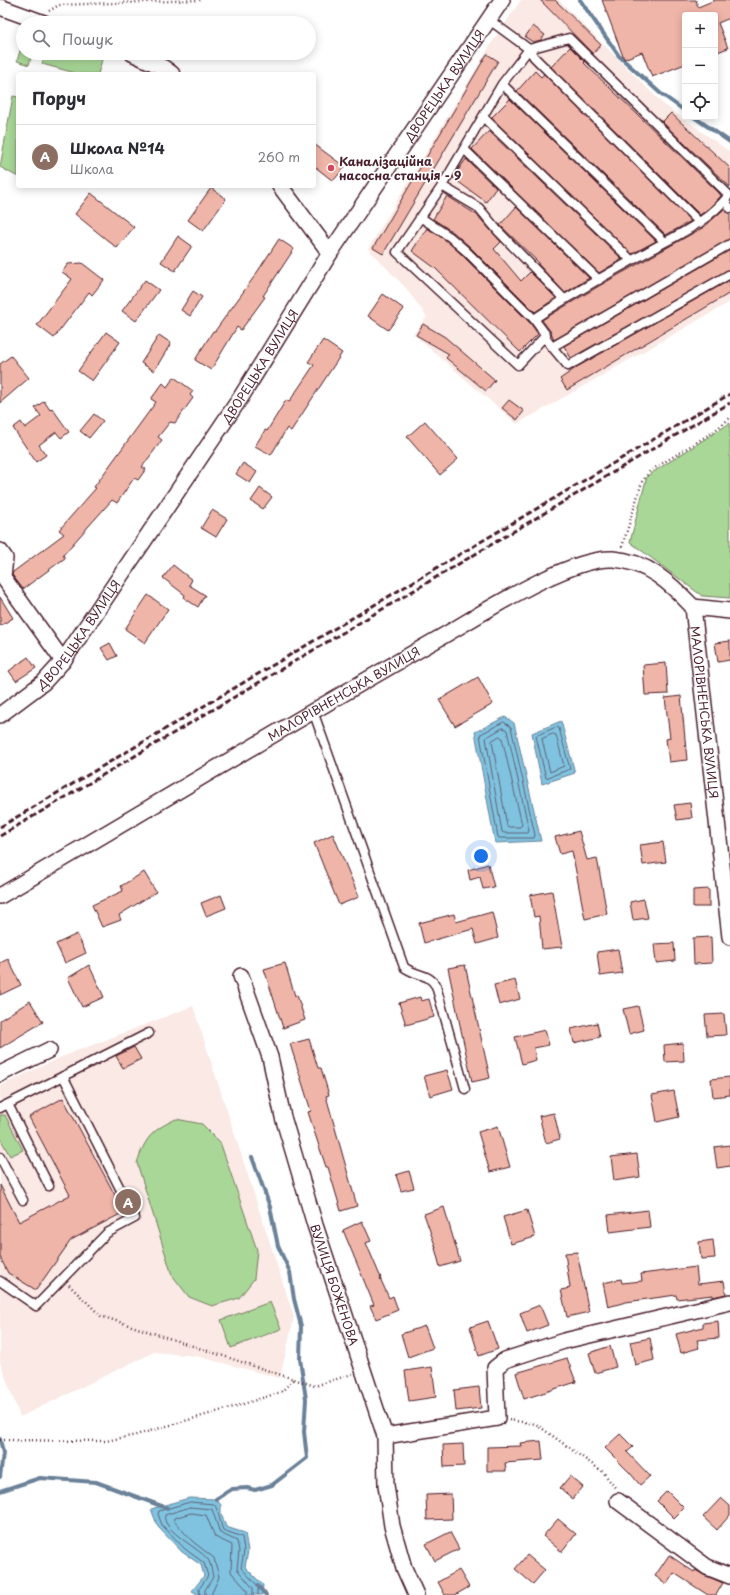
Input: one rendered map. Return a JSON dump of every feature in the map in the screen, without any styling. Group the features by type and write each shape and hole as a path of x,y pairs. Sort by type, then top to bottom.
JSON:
{"street":[{"name":"ДВОРЕЦЬКА ВУЛИЦЯ","path":"0,715 44,682 63,661 241,397 330,253 502,0"},
{"path":"0,7 23,16"},
{"path":"147,60 169,72"},
{"path":"281,188 330,253"},
{"path":"0,551 5,558 2,578 63,661"},
{"name":"МАЛОРІВНЕНСЬКА ВУЛИЦЯ","path":"0,896 313,711 500,603 550,578 591,561 619,560 634,563 653,572 671,585 693,608 729,917 730,937"},
{"name":"МАЛОРІВНЕНСЬКА ВУЛИЦЯ","path":"693,608 730,611"},
{"name":"ВУЛИЦЯ БОЖЕНОВА","path":"241,976 270,1057 283,1117 315,1225 385,1436 386,1485 392,1526 404,1568 416,1595"},
{"path":"0,1074 49,1050"},
{"path":"385,1436 448,1424 497,1418 495,1368 505,1360 564,1340 730,1302"},
{"path":"618,1501 708,1567 730,1576"}],"lane":[{"path":"488,19 529,48 534,57 700,223"},
{"path":"534,319 564,299 631,260 700,223 719,208 729,195 569,38 529,48 502,84 442,186 397,252 518,365 544,336"},
{"path":"502,84 664,242"},
{"path":"483,117 631,260"},
{"path":"464,149 599,280"},
{"path":"442,186 479,208 498,231 564,299"},
{"path":"725,201 730,208"},
{"path":"420,217 450,237 534,319 546,335 544,336 568,366 730,274"},
{"path":"552,347 730,244"},
{"path":"313,711 404,967 411,973 427,976 436,986 465,1090"},
{"path":"49,1186 4,1106 148,1033"},
{"path":"0,1281 36,1306 107,1233 135,1218 63,1076"},
{"path":"0,1157 23,1200"}],"path":[{"path":"46,16 59,5 201,0"},
{"path":"619,560 642,482 650,471 713,432 730,418"},
{"path":"63,1278 101,1316 315,1386 364,1370"},
{"path":"0,1440 106,1441 136,1435 281,1392 295,1379"},
{"path":"497,1418 536,1424 603,1472 619,1492 618,1501"}],"shaded area":[{"path":"521,0 559,0 662,103 682,117 682,120 686,120 730,152 730,302 517,424 413,334 427,317 406,288 368,249 491,44"},
{"path":"193,1006 294,1317 280,1378 196,1356 154,1352 20,1417 0,1362 0,1086 59,1058"}],"green space":[{"path":"17,60 30,60 29,65"},
{"path":"43,60 102,60 99,72 72,72 42,64"},
{"path":"13,96 16,97 16,176 0,167"},
{"path":"730,423 730,598 702,596 630,542 647,476"},
{"path":"0,1115 5,1115 23,1150 10,1156 0,1138"},
{"path":"176,1119 202,1124 220,1142 257,1250 254,1279 239,1298 212,1306 189,1297 172,1275 137,1163 143,1147 150,1136 161,1127"},
{"path":"270,1302 281,1329 231,1348 221,1320"}],"water":[{"path":"505,717 514,723 541,841 495,843 475,732"},
{"path":"561,721 575,773 542,784 532,733"},
{"path":"189,1498 216,1499 221,1505 221,1513 226,1527 245,1533 248,1551 245,1567 263,1585 262,1595 199,1595 192,1591 204,1576 201,1565 182,1552 158,1527 151,1509"}],"building":[{"path":"540,0 555,0 601,45 593,54"},
{"path":"602,0 696,0 698,7 715,0 730,0 730,18 718,23 718,12 682,12 682,65 652,77 642,52 624,59"},
{"path":"718,23 728,48 718,52"},
{"path":"533,26 545,35 541,40 533,42 525,37"},
{"path":"570,47 585,62 584,63 719,193 721,196 708,209 700,215 551,67"},
{"path":"487,54 498,61 383,254 373,248"},
{"path":"535,71 541,77 544,74 691,221 666,235 517,91"},
{"path":"510,99 656,241 632,254 497,123 492,117"},
{"path":"671,113 730,168 730,187 662,122"},
{"path":"489,131 622,259 599,273 472,149"},
{"name":"Каналізаційна насосна станція - 9","path":"316,145 345,167 333,181 316,168"},
{"path":"466,159 496,188 486,202 453,178"},
{"path":"211,188 226,199 203,231 188,220"},
{"path":"91,193 134,227 117,248 75,214"},
{"path":"447,196 477,215 501,242 494,249 521,281 530,272 556,298 535,312 470,247 453,232 433,219"},
{"path":"516,207 589,278 565,293 538,264 539,263 500,225"},
{"path":"724,209 730,213 730,239 554,340 551,332 542,320 604,283 704,227"},
{"path":"427,228 447,241 530,323 538,334 520,352 435,268 412,251"},
{"path":"178,236 192,246 175,271 161,262"},
{"path":"279,239 294,249 263,296 265,297 241,330 237,327 211,370 195,360 213,331 215,331 254,277"},
{"path":"730,250 730,269 571,358 564,346"},
{"path":"82,263 104,280 92,295 89,292 54,338 37,325 72,279 62,272 68,264"},
{"path":"145,280 159,290 136,321 122,311"},
{"path":"730,280 730,293 567,390 560,379 577,367"},
{"path":"193,291 202,297 190,316 181,310"},
{"path":"383,294 404,309 388,330 368,316"},
{"path":"423,324 445,337 495,380 486,391 446,358 449,354 416,335"},
{"path":"106,332 120,342 92,381 78,371"},
{"path":"159,335 171,343 154,371 141,363"},
{"path":"323,340 342,353 291,431 287,428 271,455 255,446 265,430 267,431 286,400 289,402 314,365 308,362"},
{"path":"11,356 29,378 0,403 0,364"},
{"path":"174,377 193,391 190,395 193,398 175,423 170,422 158,437 162,440 142,467 146,469 138,480 134,478 117,503 112,500 63,555 65,558 23,589 12,575 13,572 64,534 59,530 96,488 94,487 156,402 151,399 163,383 167,387"},
{"path":"509,400 524,411 517,420 502,408"},
{"path":"44,401 50,410 52,408 69,432 61,438 56,432 39,445 46,455 36,462 13,428 21,422 25,428 41,416 35,408"},
{"path":"94,414 103,421 89,438 80,431"},
{"path":"425,421 458,459 440,475 407,437"},
{"path":"243,463 257,472 250,483 236,474"},
{"path":"260,488 272,497 263,509 251,501"},
{"path":"212,510 227,519 216,537 201,528"},
{"path":"173,565 192,580 189,585 205,595 198,607 184,598 185,595 163,578"},
{"path":"148,595 168,609 145,643 125,629"},
{"path":"0,597 13,618 0,626"},
{"path":"730,641 730,660 718,662 715,643"},
{"path":"110,643 117,656 109,660 101,648"},
{"path":"28,657 36,668 16,681 9,671"},
{"path":"666,663 668,694 645,695 643,665"},
{"path":"478,677 493,704 455,726 439,700"},
{"path":"681,696 687,760 669,762 666,739 670,738 665,698"},
{"path":"690,803 692,818 677,820 674,805"},
{"path":"579,831 587,860 597,858 607,914 585,919 572,851 560,854 555,837"},
{"path":"333,834 359,897 339,905 314,843"},
{"path":"663,842 666,862 643,865 640,845"},
{"path":"488,864 494,887 483,889 480,877 470,880 468,870"},
{"path":"144,872 156,892 119,915 121,920 102,927 92,905 123,891 121,886"},
{"path":"709,889 709,907 693,907 693,890"},
{"path":"552,891 562,947 542,949 539,916 534,917 530,895"},
{"path":"221,895 226,908 206,916 201,903"},
{"path":"644,899 648,918 633,920 630,902"},
{"path":"492,912 498,938 477,944 473,929 424,943 419,923 454,914 456,922"},
{"path":"77,934 86,953 65,963 56,944"},
{"path":"711,937 712,963 694,964 693,938"},
{"path":"674,943 675,961 656,963 654,944"},
{"path":"618,949 622,973 600,976 597,952"},
{"path":"8,959 21,985 0,995 0,963"},
{"path":"285,963 295,996 297,995 305,1020 283,1028 264,969"},
{"path":"89,965 104,997 82,1007 68,978"},
{"path":"465,965 490,1078 472,1082 448,968"},
{"path":"515,980 520,999 499,1005 494,985"},
{"path":"420,997 421,1001 429,999 434,1017 406,1025 399,1003"},
{"path":"30,1001 43,1022 0,1048 0,1020"},
{"path":"638,1006 644,1030 629,1034 623,1009"},
{"path":"724,1014 726,1035 707,1036 705,1015"},
{"path":"597,1023 600,1037 574,1043 571,1029"},
{"path":"545,1030 549,1045 534,1048 536,1060 522,1064 515,1037"},
{"path":"309,1039 318,1068 321,1068 329,1095 326,1096 357,1206 341,1211 328,1167 326,1167 308,1112 311,1111 290,1044"},
{"path":"683,1043 684,1061 665,1062 664,1045"},
{"path":"134,1047 141,1059 123,1068 116,1056"},
{"path":"447,1070 453,1089 430,1096 424,1076"},
{"path":"730,1077 730,1095 713,1097 711,1079"},
{"path":"674,1091 679,1117 657,1122 652,1095"},
{"path":"63,1098 124,1212 71,1240 36,1290 8,1273 0,1257 0,1185 19,1222 70,1195 29,1117"},
{"path":"554,1113 560,1139 546,1143 539,1116"},
{"path":"498,1126 510,1167 490,1172 478,1132"},
{"path":"730,1145 730,1166 717,1168 714,1147"},
{"path":"637,1154 640,1177 614,1181 611,1157"},
{"path":"409,1171 414,1188 401,1191 396,1175"},
{"path":"444,1207 460,1261 440,1267 436,1248 424,1214"},
{"path":"527,1210 535,1237 511,1244 503,1217"},
{"path":"648,1210 650,1227 610,1232 608,1215"},
{"path":"362,1221 371,1241 366,1243 380,1278 389,1298 393,1296 398,1310 376,1319 370,1306 374,1305 343,1230"},
{"path":"713,1240 715,1258 701,1259 699,1242"},
{"path":"577,1252 589,1312 567,1317 561,1290 570,1288 565,1253"},
{"path":"696,1267 698,1284 724,1281 726,1294 713,1297 713,1295 677,1299 676,1295 626,1302 608,1307 603,1283 621,1279 622,1283 642,1281 641,1274"},
{"path":"540,1305 548,1325 527,1333 520,1313"},
{"path":"488,1321 498,1349 479,1356 470,1327"},
{"path":"718,1321 719,1338 697,1340 699,1348 681,1353 676,1334 703,1327 703,1323"},
{"path":"425,1326 433,1348 408,1357 401,1334"},
{"path":"650,1338 654,1360 635,1365 630,1342"},
{"path":"610,1346 616,1367 595,1373 589,1353"},
{"path":"567,1358 576,1382 524,1399 516,1373"},
{"path":"432,1367 436,1397 409,1401 405,1371"},
{"path":"479,1387 481,1408 456,1411 454,1390"},
{"path":"620,1434 633,1447 627,1452 650,1476 640,1485 605,1448"},
{"path":"541,1441 543,1460 505,1463 506,1471 487,1471 487,1447 521,1446 520,1443"},
{"path":"463,1444 464,1466 444,1467 443,1445"},
{"path":"570,1476 583,1487 573,1499 560,1488"},
{"path":"667,1491 684,1508 674,1518 657,1501"},
{"path":"451,1494 452,1519 427,1520 426,1495"},
{"path":"721,1498 730,1506 730,1515 717,1530 703,1517"},
{"path":"558,1519 576,1534 562,1552 543,1536"},
{"path":"450,1532 459,1549 435,1561 426,1544"},
{"path":"527,1555 545,1570 533,1584 515,1569"},
{"path":"669,1555 694,1572 695,1570 723,1583 716,1595 708,1595 674,1573 667,1584 655,1576"},
{"path":"459,1570 469,1587 455,1595 445,1595 438,1582"}],"waterway":[{"path":"580,0 619,56 660,93 682,109"},
{"path":"698,120 730,142"},
{"path":"216,1499 232,1489 247,1488 255,1490 272,1485 307,1458 304,1432 306,1399 300,1359 301,1326 294,1299 290,1272 278,1246 270,1207 252,1157"},
{"path":"0,1439 3,1453 0,1477"},
{"path":"0,1491 40,1478 96,1482 167,1508"},
{"path":"258,1586 266,1595"}],"railway":[{"path":"0,827 730,394"},
{"path":"0,836 730,403"}],"place":[{"name":"Каналізаційна насосна станція - 9","path":"331,168"},
{"name":"Школа №14","path":"128,1202"}]}
